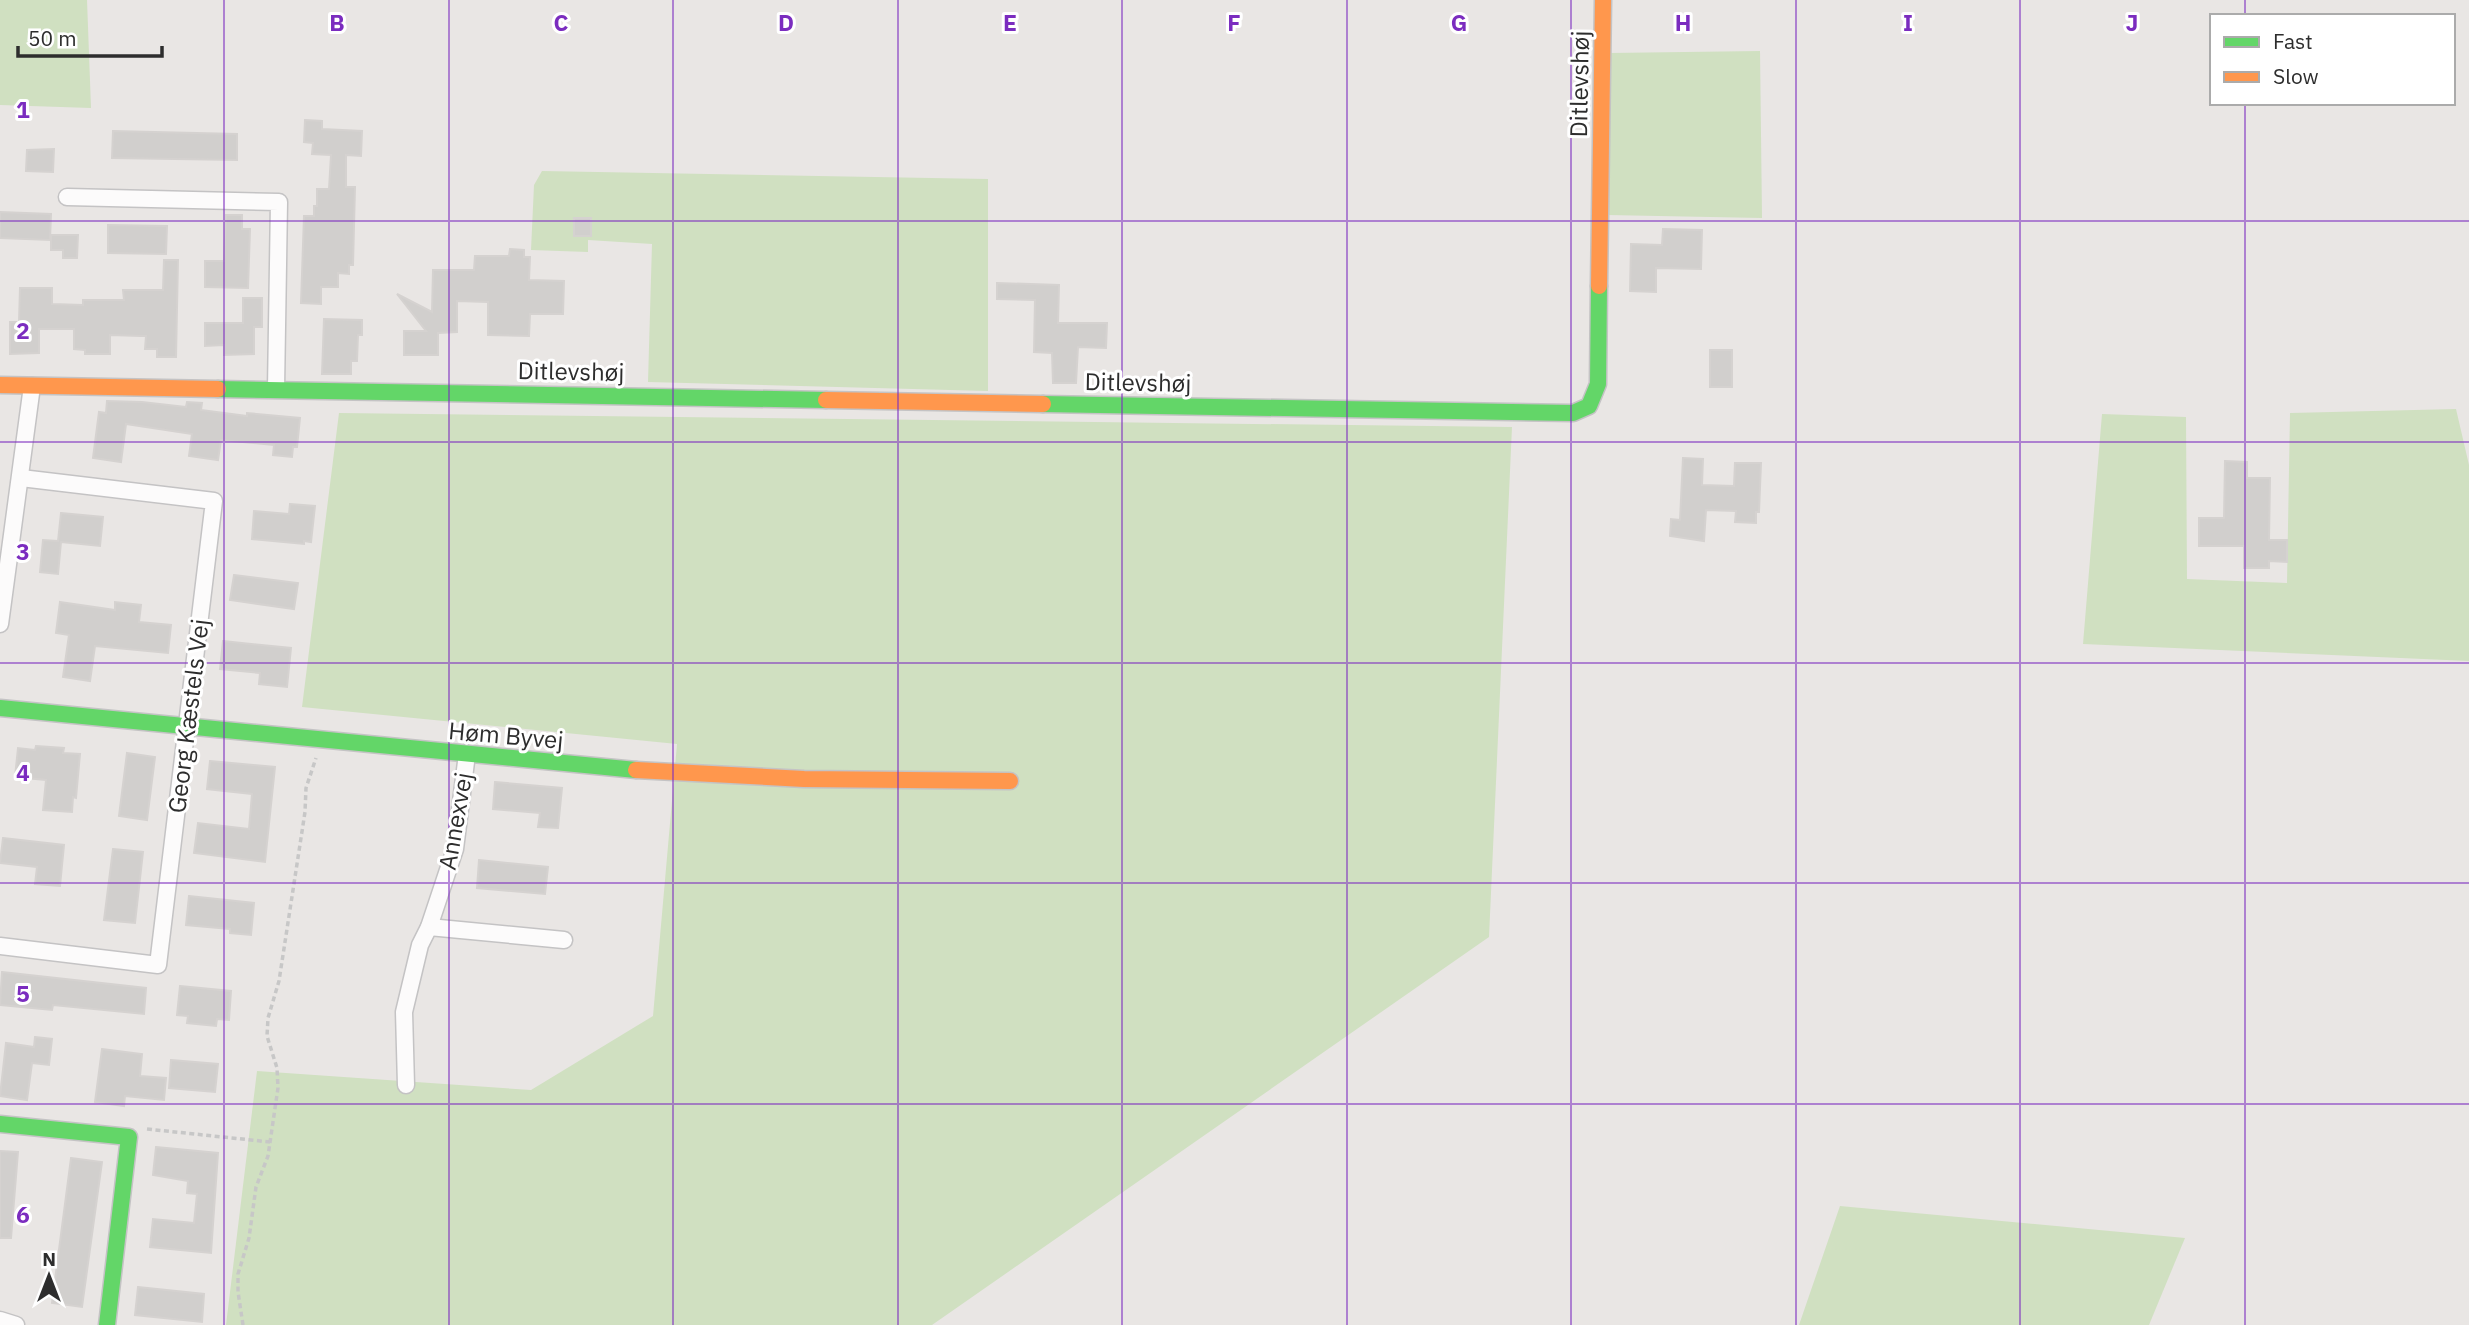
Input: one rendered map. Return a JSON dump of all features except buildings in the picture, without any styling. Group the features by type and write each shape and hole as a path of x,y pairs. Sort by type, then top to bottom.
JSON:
{"street":[{"name":"Ditlevshøj","path":"0,385 1573,413 1589,406 1598,384 1603,0"},
{"path":"67,197 279,202 276,389"},
{"path":"0,624 32,386"},
{"name":"Georg Kæstels Vej","path":"0,946 158,965 214,501 21,478"},
{"name":"Høm Byvej","path":"0,708 681,774 795,780 1010,780"},
{"name":"Annexvej","path":"406,1085 404,1012 420,945 429,927 456,849 467,754"},
{"path":"429,927 564,940"},
{"path":"0,1124 129,1137 107,1325"},
{"path":"0,1321 16,1325"}],"path":[{"path":"243,1325 238,1274 249,1238 256,1187 268,1156 278,1088 277,1068 267,1036 268,1018 279,981 305,812 306,788 317,756"},
{"path":"129,1137 148,1128 270,1142"}],"green space":[{"path":"0,0 87,0 91,108 0,105"},
{"path":"1760,51 1762,218 1607,215 1609,53"},
{"path":"542,171 988,179 988,391 648,382 652,244 588,240 588,252 531,250 534,185"},
{"path":"2456,409 2469,465 2469,661 2083,644 2102,414 2186,417 2187,579 2287,583 2290,413"},
{"path":"339,413 1512,427 1489,937 932,1325 226,1325 257,1071 531,1090 653,1016 677,744 302,707"},
{"path":"1840,1206 2185,1238 2149,1325 1799,1325"}],"traffic: fast":[{"path":"1043,404 1573,413 1589,406 1598,384 1599,286"},
{"path":"218,389 826,400"},
{"path":"0,708 636,770"},
{"path":"0,1124 129,1137 107,1325"}],"traffic: slow":[{"path":"1599,286 1603,0"},
{"path":"0,385 218,389"},
{"path":"826,400 1043,404"},
{"path":"636,770 804,779 1010,781"}]}
